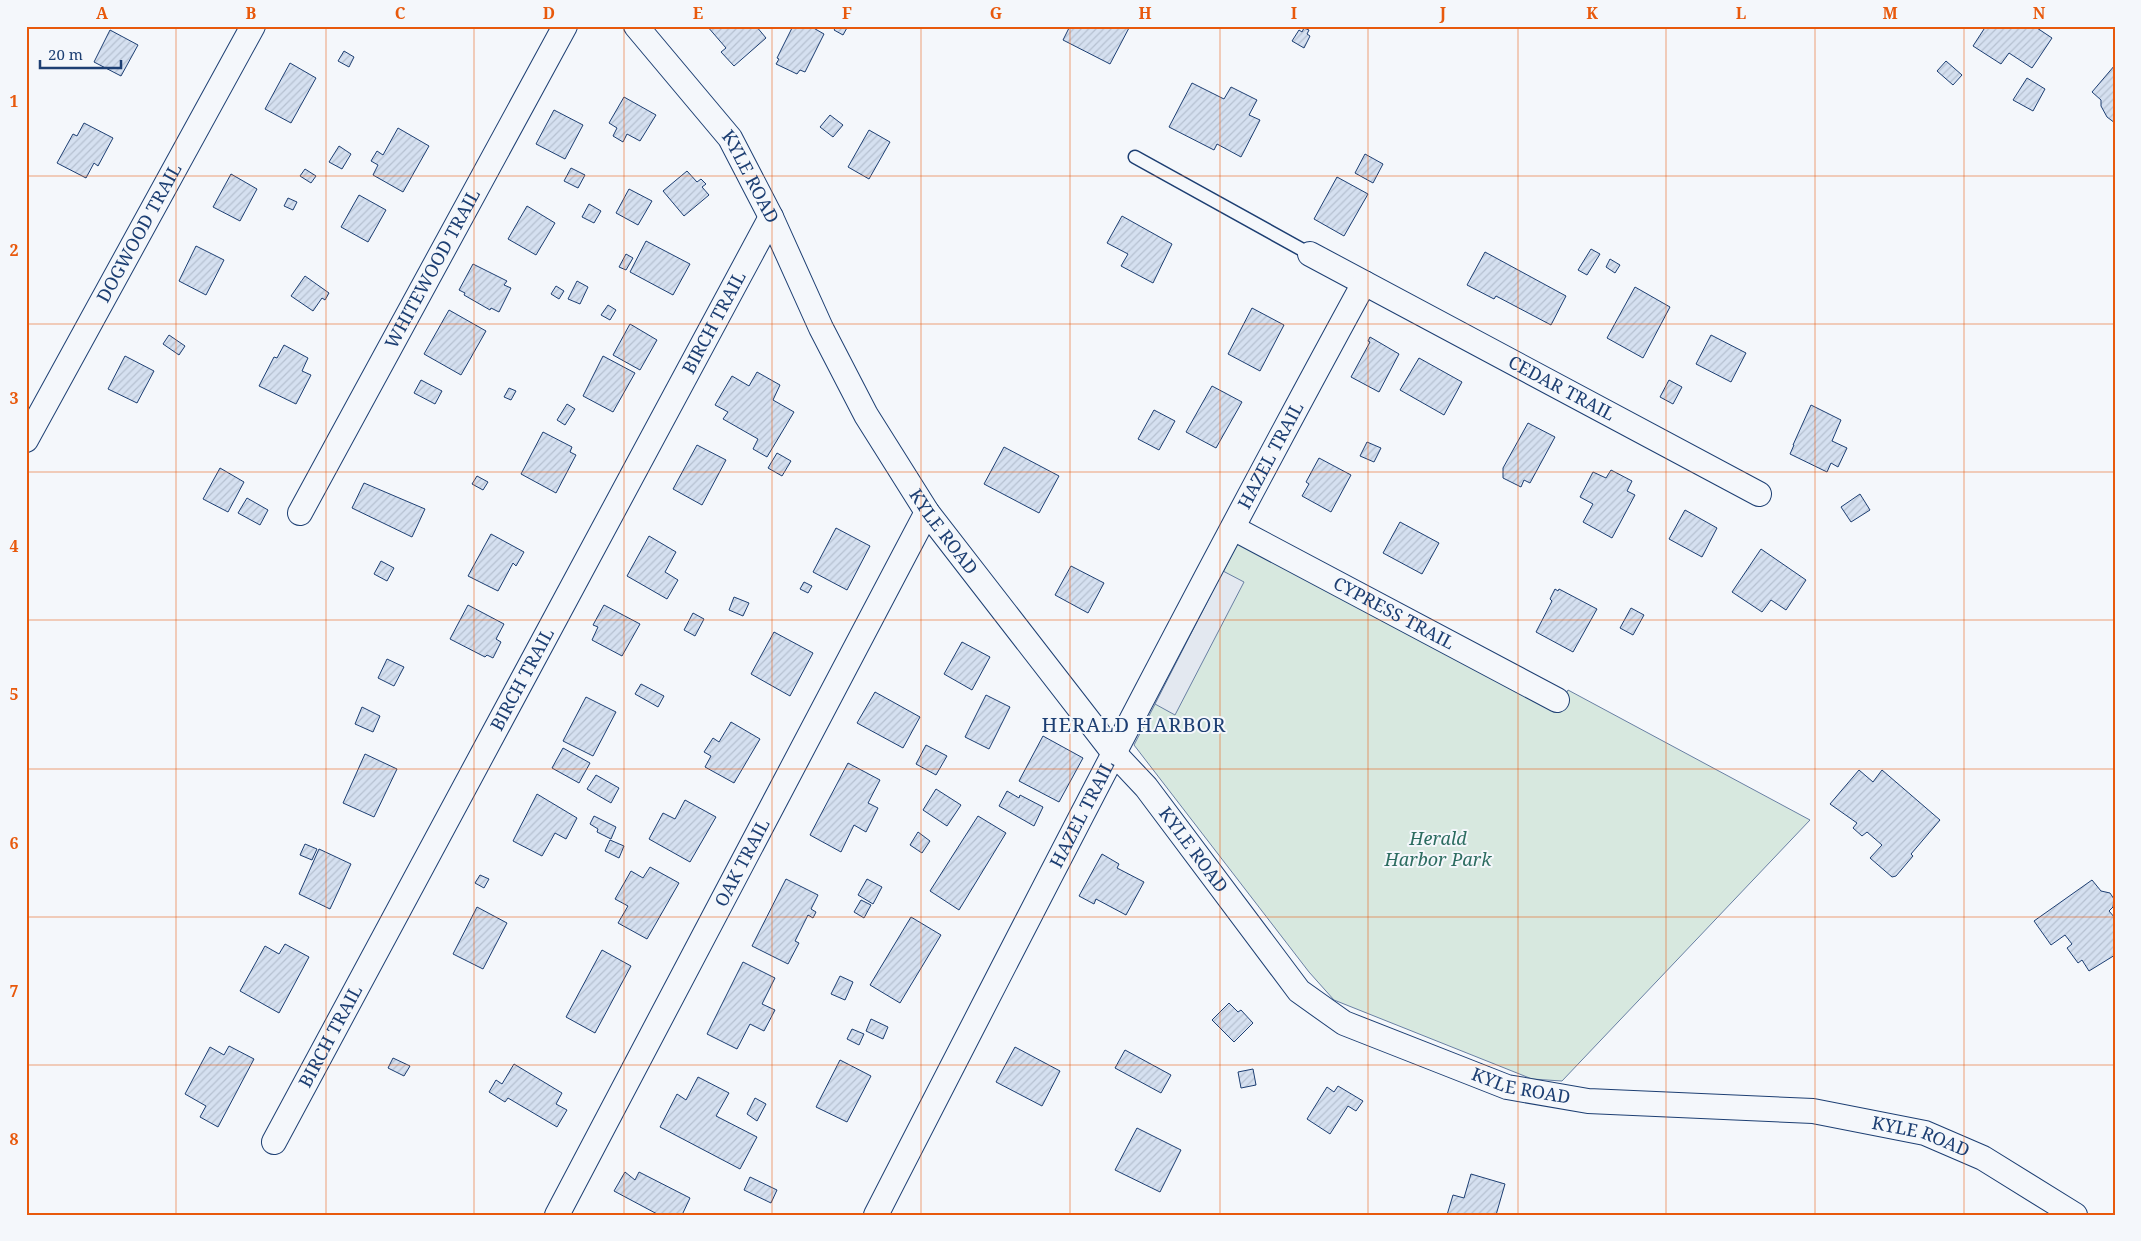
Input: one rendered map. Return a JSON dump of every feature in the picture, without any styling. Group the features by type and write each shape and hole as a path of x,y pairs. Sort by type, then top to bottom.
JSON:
{"street":[{"name":"DOGWOOD TRAIL","path":"26,440 253,26"},
{"name":"WHITEWOOD TRAIL","path":"300,513 565,26"},
{"name":"KYLE ROAD","path":"636,26 730,138 771,217 821,328 862,406 927,512 1113,752 1146,787 1299,991 1344,1023 1508,1087 1588,1101 1814,1111 1925,1133 1983,1158 2075,1215"},
{"name":"BIRCH TRAIL","path":"274,1142 771,217"},
{"name":"CEDAR TRAIL","path":"1310,254 1759,494"},
{"name":"HAZEL TRAIL","path":"876,1215 1113,752 1364,283"},
{"name":"OAK TRAIL","path":"557,1215 927,512"},
{"name":"CYPRESS TRAIL","path":"1233,528 1557,700"}],"lane":[{"path":"1135,157 1310,254"}],"green space":[{"name":"Herald Harbor Park","path":"1238,543 1556,712 1568,690 1810,820 1562,1081 1532,1079 1334,1000 1309,972 1134,745"}],"shaded area":[{"path":"1223,571 1244,582 1175,715 1155,704"}],"building":[{"path":"707,26 756,26 766,38 734,66 721,52 726,48"},
{"path":"793,26 810,26 824,34 805,72 800,70 797,74 776,64 779,59 777,58"},
{"path":"837,26 848,26 843,35 834,30"},
{"path":"1070,26 1130,26 1110,64 1063,40"},
{"path":"1986,26 2034,26 2052,38 2032,68 2009,53 2001,64 1973,46"},
{"path":"1304,28 1309,30 1307,34 1310,36 1304,48 1292,41 1299,30 1302,32"},
{"path":"110,30 138,45 121,76 94,62"},
{"path":"344,51 354,57 349,67 338,61"},
{"path":"1946,61 1962,75 1953,85 1937,71"},
{"path":"290,63 316,78 291,123 265,109"},
{"path":"2115,65 2115,123 2107,117 2101,106 2101,100 2092,92"},
{"path":"2027,78 2045,89 2033,111 2013,100"},
{"path":"1192,83 1224,99 1231,87 1257,100 1249,115 1260,120 1241,157 1217,144 1214,150 1169,127"},
{"path":"624,97 656,115 640,141 627,134 623,142 613,136 617,128 609,123"},
{"path":"554,110 583,125 565,159 536,144"},
{"path":"830,115 843,125 833,137 820,127"},
{"path":"84,123 113,138 98,166 94,163 86,178 57,163 73,134 77,136"},
{"path":"398,128 429,146 403,192 373,175 378,165 371,161 377,151 383,155"},
{"path":"869,130 890,142 869,179 848,167"},
{"path":"339,146 351,154 342,169 329,162"},
{"path":"1365,154 1383,164 1373,183 1355,173"},
{"path":"571,168 585,175 578,188 564,181"},
{"path":"305,169 316,176 311,183 300,176"},
{"path":"687,171 697,182 701,179 706,184 702,187 709,195 684,216 663,191"},
{"path":"231,174 257,189 240,221 213,207"},
{"path":"1337,177 1368,194 1344,236 1314,219"},
{"path":"629,189 652,201 638,225 616,213"},
{"path":"359,195 386,210 368,242 341,227"},
{"path":"288,198 297,202 293,210 284,206"},
{"path":"589,204 601,211 594,223 582,217"},
{"path":"527,206 555,223 536,255 508,239"},
{"path":"1122,216 1172,244 1153,283 1121,266 1128,254 1107,243"},
{"path":"646,241 690,264 673,295 630,272"},
{"path":"196,246 224,260 206,295 179,281"},
{"path":"1591,249 1600,254 1587,275 1578,270"},
{"path":"1485,252 1566,296 1551,325 1496,296 1494,299 1467,285"},
{"path":"626,254 633,258 626,270 619,267"},
{"path":"1610,259 1620,265 1615,273 1606,267"},
{"path":"473,264 507,281 504,285 511,288 499,312 491,308 490,310 459,290"},
{"path":"305,276 329,293 325,300 322,298 313,311 291,296"},
{"path":"577,281 588,287 580,304 568,299"},
{"path":"556,286 564,291 559,299 551,294"},
{"path":"1635,287 1670,307 1643,358 1607,338"},
{"path":"608,305 616,310 610,320 601,315"},
{"path":"1252,308 1284,325 1260,371 1228,354"},
{"path":"449,310 486,331 461,375 424,354"},
{"path":"630,324 657,340 640,370 613,355"},
{"path":"169,335 185,346 179,355 163,344"},
{"path":"1711,335 1746,353 1731,382 1696,364"},
{"path":"1370,337 1399,354 1379,392 1351,377 1370,342 1368,341"},
{"path":"284,345 308,358 302,371 311,375 296,404 259,386 274,357 277,358"},
{"path":"125,356 154,371 137,403 108,389"},
{"path":"603,356 635,373 613,412 583,396"},
{"path":"1419,358 1462,382 1444,415 1400,390"},
{"path":"757,372 780,385 773,400 794,412 767,457 753,449 758,439 723,419 728,412 715,405 732,376 749,386"},
{"path":"421,380 442,391 435,404 414,393"},
{"path":"1669,380 1682,387 1673,404 1660,397"},
{"path":"1212,386 1242,402 1216,448 1186,432"},
{"path":"509,388 516,391 511,400 504,397"},
{"path":"567,404 575,409 565,425 557,420"},
{"path":"1811,405 1841,420 1832,441 1847,448 1838,467 1831,463 1827,472 1790,454"},
{"path":"1154,410 1175,421 1159,450 1138,439"},
{"path":"1528,423 1555,437 1530,483 1524,480 1521,487 1503,478 1503,468"},
{"path":"543,432 572,447 570,452 576,455 556,493 521,474"},
{"path":"1367,442 1381,448 1374,462 1360,456"},
{"path":"697,445 726,460 702,505 673,489"},
{"path":"1004,447 1059,476 1039,513 984,484"},
{"path":"777,453 791,461 782,476 768,468"},
{"path":"1319,458 1351,475 1331,512 1302,496 1309,484 1306,482"},
{"path":"220,468 244,482 228,512 203,499"},
{"path":"1611,470 1632,481 1627,491 1635,495 1612,538 1583,522 1593,504 1580,497 1593,472 1606,478"},
{"path":"477,476 488,482 483,490 472,484"},
{"path":"364,483 425,509 412,537 352,508"},
{"path":"1860,494 1870,510 1851,522 1841,507"},
{"path":"247,498 268,510 260,525 238,513"},
{"path":"1685,510 1717,528 1702,557 1669,539"},
{"path":"1400,522 1439,543 1422,574 1383,553"},
{"path":"836,528 870,546 847,590 813,572"},
{"path":"491,534 524,552 516,566 513,563 498,591 468,576"},
{"path":"649,536 676,552 665,572 678,580 667,599 627,576"},
{"path":"1761,549 1806,580 1786,610 1771,600 1762,612 1732,592"},
{"path":"381,561 394,568 387,581 374,574"},
{"path":"1071,566 1104,583 1088,613 1055,595"},
{"path":"804,582 812,586 808,593 800,589"},
{"path":"1555,589 1558,591 1559,589 1597,609 1573,652 1536,632 1552,601 1550,599"},
{"path":"734,597 749,603 743,616 729,610"},
{"path":"468,605 504,624 496,639 501,642 493,658 487,655 485,657 450,639"},
{"path":"604,605 640,624 622,656 592,640 598,627 593,625"},
{"path":"1631,608 1644,615 1633,635 1620,628"},
{"path":"693,613 704,619 695,636 684,630"},
{"path":"774,632 813,653 790,696 751,674"},
{"path":"962,642 990,657 972,690 944,674"},
{"path":"387,659 404,667 394,686 378,678"},
{"path":"641,684 664,696 658,707 635,694"},
{"path":"875,692 920,717 903,748 857,723"},
{"path":"986,695 1010,707 989,749 965,737"},
{"path":"586,697 616,712 593,756 563,741"},
{"path":"362,707 380,716 373,732 355,724"},
{"path":"731,722 760,739 734,783 705,767 711,756 704,752 713,738 719,742"},
{"path":"1043,736 1083,758 1059,802 1019,781"},
{"path":"926,745 947,756 936,775 916,764"},
{"path":"563,748 590,763 579,783 552,768"},
{"path":"365,754 397,769 374,817 343,803"},
{"path":"848,763 880,780 868,803 878,808 866,832 854,825 841,852 810,835"},
{"path":"1859,770 1873,782 1882,770 1940,820 1911,854 1913,856 1896,876 1892,877 1870,858 1882,845 1867,832 1862,836 1853,828 1857,823 1830,804"},
{"path":"596,775 619,788 611,803 587,789"},
{"path":"936,789 961,805 947,826 923,810"},
{"path":"1007,791 1019,798 1020,795 1043,807 1034,826 999,806"},
{"path":"537,794 577,818 566,839 555,833 542,856 513,841"},
{"path":"685,800 716,817 690,862 649,839 663,813 675,819"},
{"path":"594,816 616,827 611,839 597,832 598,829 590,824"},
{"path":"978,816 1006,833 959,910 930,891"},
{"path":"918,832 930,841 922,853 910,845"},
{"path":"610,840 624,846 619,858 605,851"},
{"path":"305,844 317,849 312,860 300,855"},
{"path":"319,849 351,864 330,909 299,894"},
{"path":"1102,854 1119,864 1117,868 1144,882 1126,915 1096,899 1094,904 1079,896"},
{"path":"650,867 679,883 647,939 618,923 628,906 615,899 631,871 643,878"},
{"path":"480,875 489,879 484,888 475,883"},
{"path":"786,879 818,895 811,909 816,912 813,918 808,915 795,941 799,943 788,964 752,946"},
{"path":"867,879 882,887 873,904 858,895"},
{"path":"2092,880 2101,891 2110,893 2114,899 2113,907 2109,911 2115,918 2115,955 2089,971 2082,960 2078,963 2067,948 2072,944 2065,935 2051,945 2034,921"},
{"path":"861,900 871,905 864,918 854,912"},
{"path":"477,907 507,923 483,969 453,954"},
{"path":"911,917 941,935 900,1003 870,985"},
{"path":"285,944 309,957 279,1013 240,991 265,946 279,954"},
{"path":"602,950 631,966 595,1033 566,1017"},
{"path":"743,962 775,978 762,1004 775,1010 764,1031 750,1024 737,1049 707,1034"},
{"path":"840,976 853,982 845,1000 831,994"},
{"path":"1229,1003 1238,1012 1241,1010 1253,1023 1234,1042 1212,1020"},
{"path":"871,1019 888,1027 883,1039 866,1031"},
{"path":"852,1029 864,1034 859,1045 847,1039"},
{"path":"229,1046 254,1059 218,1127 200,1117 206,1106 185,1094 210,1047 224,1055"},
{"path":"1015,1047 1060,1071 1042,1106 996,1082"},
{"path":"1125,1050 1171,1075 1161,1093 1115,1068"},
{"path":"393,1058 410,1066 404,1076 388,1068"},
{"path":"840,1060 871,1076 847,1122 816,1107"},
{"path":"514,1064 562,1093 556,1104 567,1110 557,1127 508,1098 505,1102 489,1092 496,1080 502,1084"},
{"path":"1253,1069 1256,1085 1241,1088 1238,1072"},
{"path":"698,1077 729,1093 716,1116 757,1137 740,1169 660,1127 677,1094 686,1100"},
{"path":"1338,1086 1363,1101 1356,1111 1348,1106 1330,1134 1307,1119 1327,1087 1334,1092"},
{"path":"755,1098 766,1104 757,1121 747,1114"},
{"path":"1137,1128 1181,1150 1160,1192 1115,1170"},
{"path":"625,1172 635,1180 639,1172 690,1198 682,1215 659,1215 614,1191"},
{"path":"1471,1174 1505,1184 1496,1215 1447,1215 1453,1195 1464,1198"},
{"path":"750,1177 777,1190 771,1203 744,1190"}],"district":[{"name":"HERALD HARBOR","path":"1134,725"}]}
